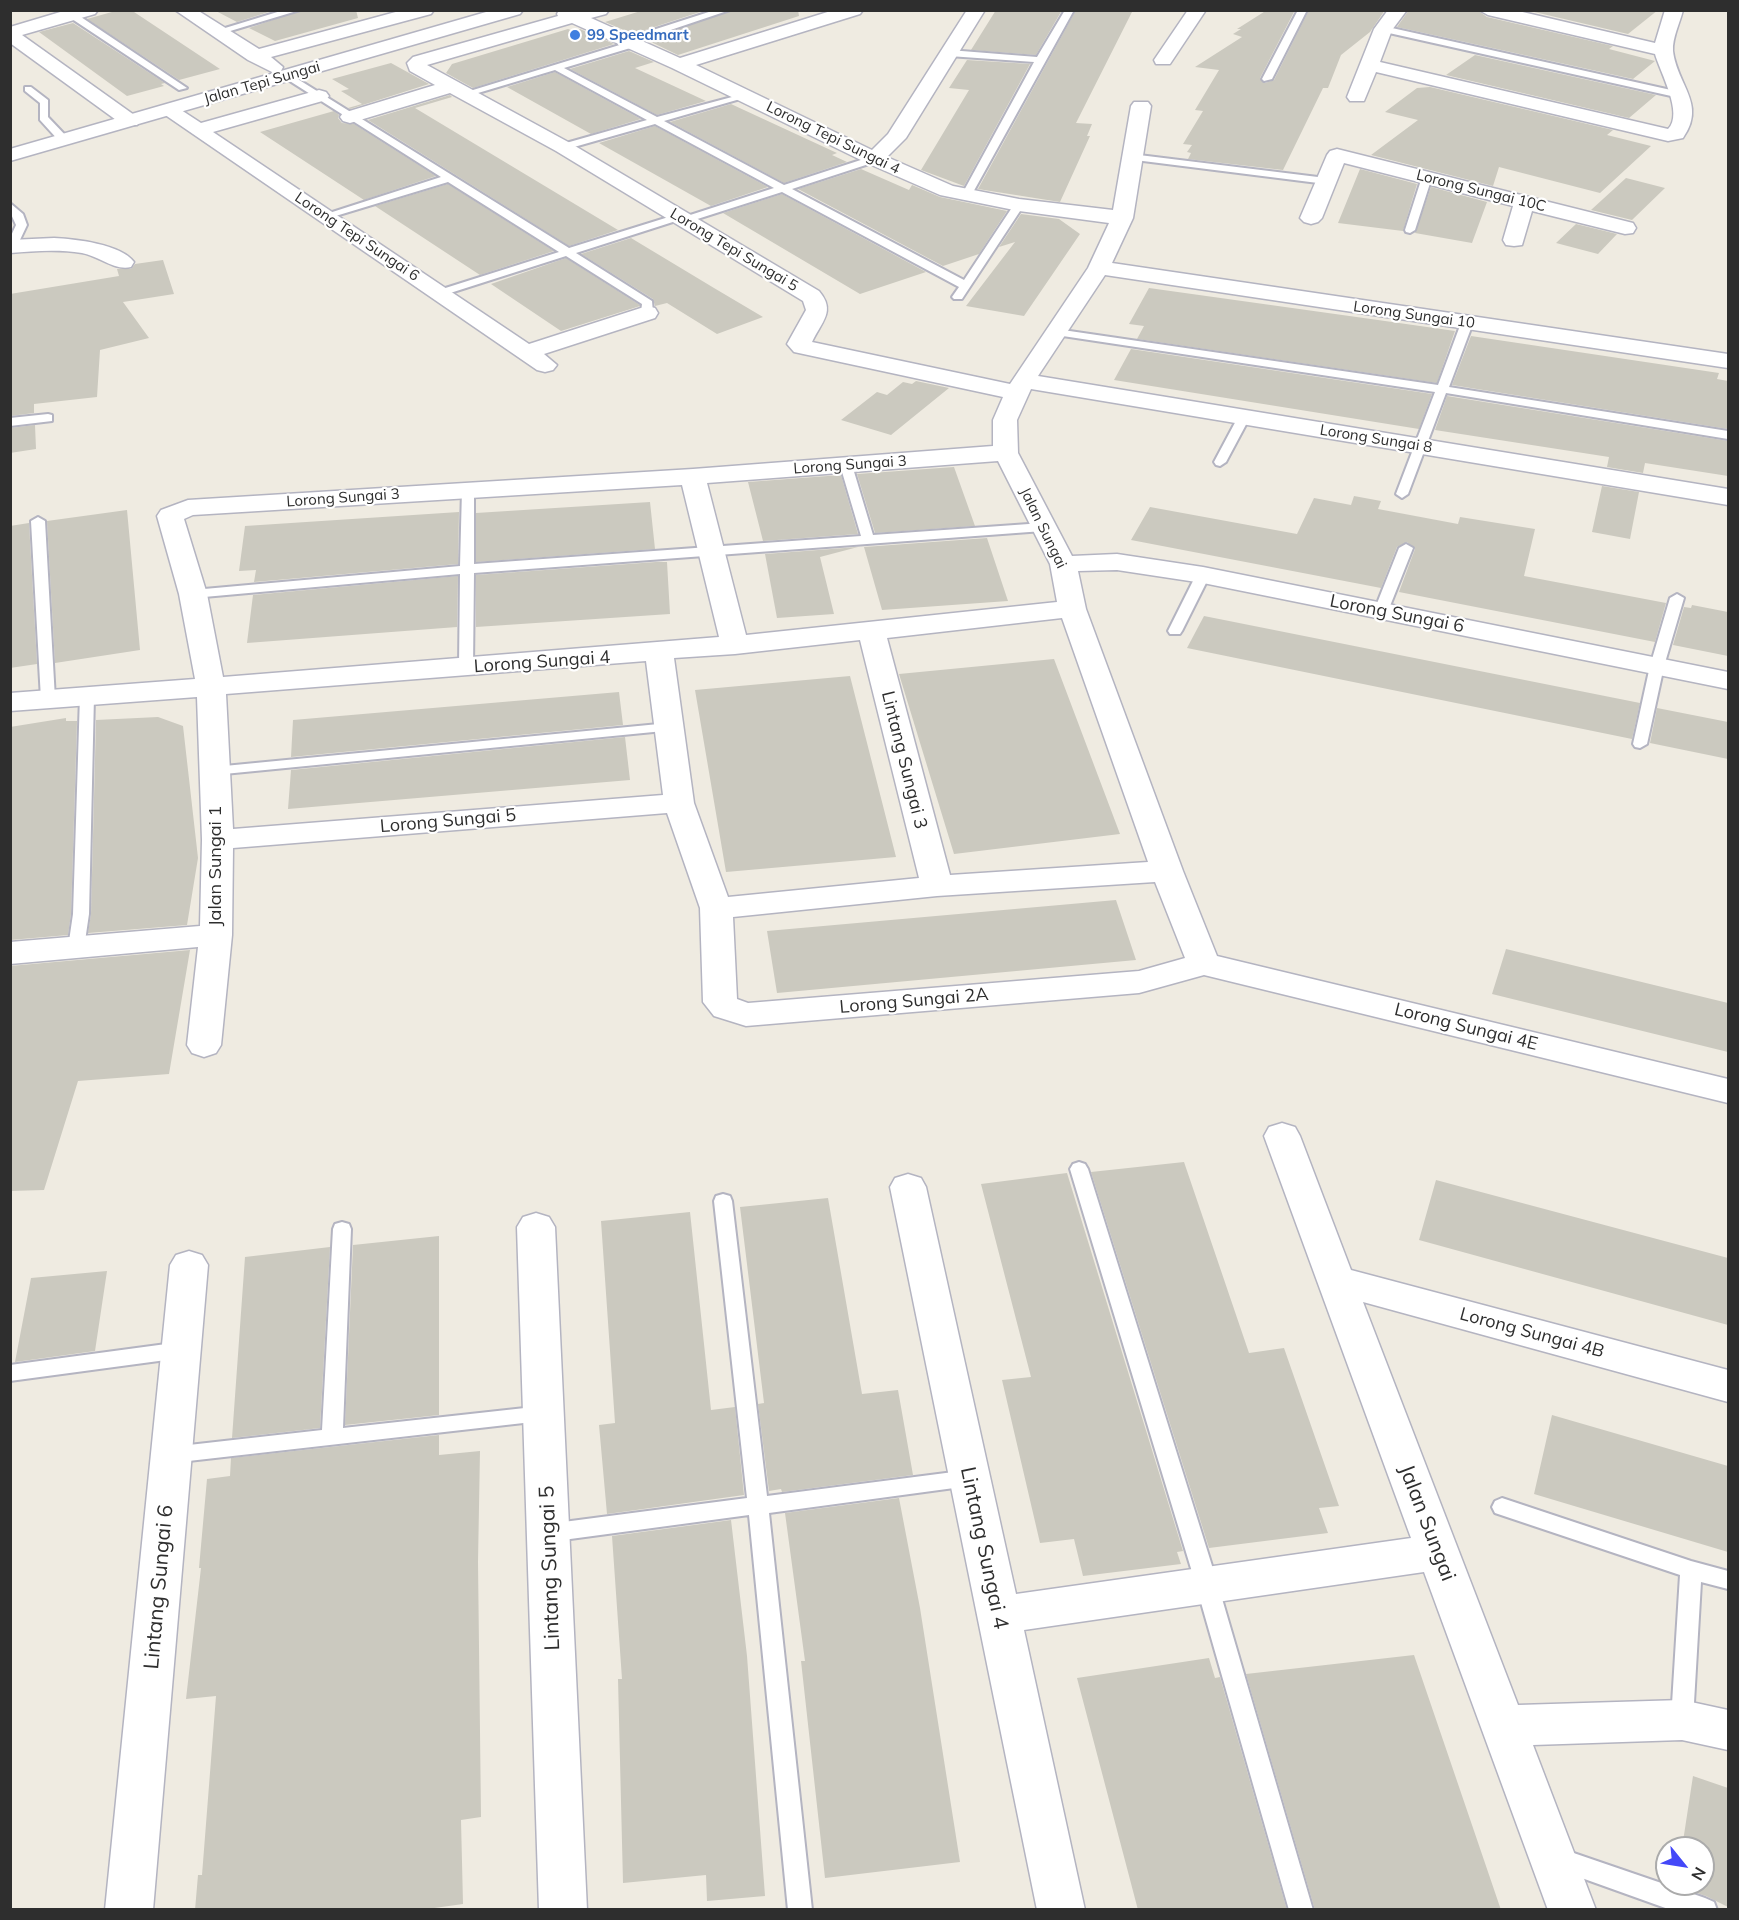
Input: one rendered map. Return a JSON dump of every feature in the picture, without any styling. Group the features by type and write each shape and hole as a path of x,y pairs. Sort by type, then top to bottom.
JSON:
{"street":[{"path":"184,10 288,76"},
{"path":"255,56 425,10"},
{"name":"Jalan Tepi Sungai","path":"10,155 514,10"},
{"path":"566,14 600,10"},
{"path":"679,64 854,10"},
{"path":"874,159 896,138 976,10"},
{"path":"1163,60 1197,10"},
{"path":"1358,97 1383,29 1398,10"},
{"path":"1488,10 1664,50"},
{"path":"1369,65 1660,135 1676,134 1683,122 1680,94 1664,50 1670,11"},
{"path":"80,13 12,33 130,121"},
{"name":"Lorong Tepi Sungai 4","path":"566,14 679,64 874,159 947,191 1019,205 1122,218"},
{"name":"Lorong Tepi Sungai 5","path":"566,14 420,61 416,63 417,67 563,147 811,296 817,303 818,310 799,344 802,347 1019,387"},
{"path":"350,117 458,90"},
{"path":"198,130 319,96"},
{"name":"Jalan Sungai","path":"1141,106 1122,218 1099,268 1019,387 1005,420 1006,453 1063,564 1072,609 1167,871 1204,964"},
{"name":"Lorong Tepi Sungai 6","path":"168,110 536,359 647,313"},
{"name":"Lorong Sungai 10C","path":"1326,181 1337,155 1624,228"},
{"path":"1311,218 1326,181"},
{"path":"1514,240 1524,202"},
{"path":"10,246 72,244 106,252 123,262"},
{"name":"Lorong Sungai 10","path":"1099,268 1728,361"},
{"name":"Lorong Sungai 8","path":"1019,387 1244,417 1728,497"},
{"name":"Lorong Sungai 3","path":"211,687 193,594 170,516 179,510 693,477 1006,453"},
{"path":"693,477 735,646"},
{"name":"Lorong Sungai 6","path":"1063,564 1117,562 1203,575 1728,680"},
{"name":"Lorong Sungai 4","path":"10,702 659,653 872,633 1072,609"},
{"name":"Lintang Sungai 3","path":"872,633 937,886"},
{"name":"Lorong Sungai 2A","path":"659,653 679,803 716,908 720,1002 726,1008 746,1015 1139,982 1204,964"},
{"name":"Jalan Sungai 1","path":"204,1045 216,935 218,840 211,687"},
{"name":"Lorong Sungai 5","path":"218,840 679,803"},
{"path":"716,908 937,886 1167,871"},
{"path":"10,953 216,935"},
{"name":"Lorong Sungai 4E","path":"1204,964 1728,1091"},
{"name":"Jalan Sungai","path":"1282,1136 1572,1910"},
{"name":"Lintang Sungai 4","path":"908,1187 1061,1910"},
{"name":"Lintang Sungai 5","path":"536,1227 564,1910"},
{"name":"Lintang Sungai 6","path":"129,1910 189,1265"},
{"name":"Lorong Sungai 4B","path":"1336,1280 1728,1386"},
{"path":"998,1615 1438,1552"},
{"path":"1503,1726 1682,1720 1728,1730"}],"lane":[{"path":"218,32 296,10"},
{"path":"458,90 556,67 726,10"},
{"path":"966,196 1070,10"},
{"path":"1267,79 1303,10"},
{"path":"80,13 183,88"},
{"path":"1383,29 1680,94"},
{"path":"949,52 1040,60"},
{"path":"556,67 966,286"},
{"path":"288,76 648,303 647,313"},
{"path":"28,89 45,102 43,118 64,140"},
{"path":"563,147 744,95"},
{"path":"1131,157 1326,181"},
{"path":"440,294 566,252 782,189 874,159"},
{"path":"1410,230 1427,177"},
{"path":"325,216 449,178"},
{"path":"958,297 1019,205"},
{"path":"10,206 22,220 23,227 20,236 10,246"},
{"path":"1402,494 1467,323"},
{"path":"1056,332 1442,389 1728,435"},
{"path":"1220,462 1244,417"},
{"path":"10,422 48,418"},
{"path":"846,465 868,539"},
{"path":"466,667 468,490"},
{"path":"38,521 48,699"},
{"path":"193,594 467,569 1043,527"},
{"path":"1381,610 1406,548"},
{"path":"1176,631 1203,575"},
{"path":"1640,744 1657,666 1677,598"},
{"path":"76,948 81,914 87,696"},
{"path":"214,771 669,728"},
{"path":"1079,1169 1207,1585 1301,1910"},
{"path":"723,1201 758,1505 800,1910"},
{"path":"332,1438 342,1229"},
{"path":"10,1373 181,1350"},
{"path":"171,1455 543,1414"},
{"path":"548,1533 969,1478"},
{"path":"1503,1507 1691,1570 1728,1580"},
{"path":"1682,1720 1691,1570"},
{"path":"1552,1856 1705,1910"}],"building":[{"path":"119,10 131,10 220,69 179,80 87,19"},
{"path":"214,10 275,10 237,22"},
{"path":"302,10 356,10 358,18 275,41 249,28"},
{"path":"644,10 706,10 633,34 605,22"},
{"path":"732,10 798,10 799,16 678,55 647,40"},
{"path":"996,10 1062,10 1036,55 971,50"},
{"path":"1076,10 1133,10 1076,123 1092,124 1087,136 1090,136 1060,202 978,189"},
{"path":"1267,10 1295,10 1260,78 1265,83 1274,80 1309,10 1385,10 1370,32 1341,55 1328,88 1323,88 1283,170 1188,159 1191,153 1187,152 1192,145 1183,144 1203,111 1195,110 1219,70 1195,67 1242,37 1233,34"},
{"path":"1409,10 1477,10 1487,17 1613,46 1609,49 1655,61 1633,79 1397,27"},
{"path":"1526,10 1658,10 1628,34"},
{"path":"73,23 165,83 161,84 164,86 127,96 39,32"},
{"path":"568,29 573,31 580,29 614,44 473,88 446,73 452,64"},
{"path":"629,51 654,62 635,68 706,101 657,115 570,69"},
{"path":"1475,55 1656,95 1629,118 1446,75"},
{"path":"967,60 1030,64 964,186 921,170 969,90 949,88"},
{"path":"391,63 429,84 350,109 348,108 362,104 341,91 349,89 332,79"},
{"path":"555,72 641,119 591,134 507,87"},
{"path":"1430,87 1613,130 1607,135 1651,146 1600,193 1499,167 1493,186 1371,155 1418,120 1385,112 1417,88"},
{"path":"450,95 452,97 415,108 618,230 569,246 368,120"},
{"path":"731,104 837,153 832,155 847,162 784,183 670,122"},
{"path":"334,111 339,115 338,118 342,123 354,124 436,176 364,200 260,132"},
{"path":"655,126 768,187 711,206 599,143"},
{"path":"861,169 909,190 912,185 940,197 1007,211 979,254 943,266 798,189"},
{"path":"1360,169 1417,184 1403,231 1338,223"},
{"path":"1626,178 1665,188 1632,220 1591,210"},
{"path":"448,184 554,251 480,275 375,206"},
{"path":"1431,187 1487,202 1472,243 1415,233"},
{"path":"782,194 926,272 860,294 723,213"},
{"path":"1021,214 1059,219 1080,234 1024,316 966,306 1015,242 999,247"},
{"path":"1576,224 1617,234 1598,254 1556,243"},
{"path":"631,238 763,317 717,334 667,303 655,306 653,299 581,254"},
{"path":"566,258 640,306 561,331 491,284"},
{"path":"163,260 174,294 123,302 149,338 100,350 97,397 34,404 34,413 10,416 10,294 119,276 117,269 131,269 135,264"},
{"path":"1149,288 1455,331 1437,383 1137,339 1144,326 1129,324"},
{"path":"1471,336 1719,373 1717,379 1728,381 1728,429 1452,385"},
{"path":"1131,349 1432,394 1419,429 1114,380"},
{"path":"916,381 949,388 891,435 841,420 877,392 887,395 903,382 912,384"},
{"path":"1447,396 1728,441 1728,476 1645,463 1643,473 1607,467 1609,457 1435,430"},
{"path":"35,425 36,449 10,453 10,428"},
{"path":"954,467 975,526 875,533 857,474"},
{"path":"841,475 858,534 763,541 748,482"},
{"path":"1602,486 1639,492 1630,539 1592,532"},
{"path":"1354,496 1381,501 1378,509 1458,524 1460,517 1535,529 1524,576 1666,603 1655,642 1399,592 1415,549 1407,542 1397,547 1381,588 1131,540 1150,507 1297,534 1314,498 1351,505"},
{"path":"650,502 655,549 476,562 476,513"},
{"path":"127,510 140,650 55,663 47,521"},
{"path":"459,512 458,564 254,582 256,570 239,571 245,526"},
{"path":"29,523 37,664 10,668 10,526"},
{"path":"987,538 1008,601 882,610 864,547"},
{"path":"858,547 820,557 834,614 777,618 765,554"},
{"path":"667,562 670,614 476,627 476,575"},
{"path":"458,576 457,627 247,643 253,595"},
{"path":"1692,605 1728,612 1728,656 1673,645 1684,607 1691,608"},
{"path":"1204,616 1640,703 1632,739 1187,648"},
{"path":"1054,659 1120,834 954,854 899,674"},
{"path":"850,676 896,857 726,872 695,690"},
{"path":"619,692 623,725 291,757 293,720"},
{"path":"1657,708 1728,722 1728,759 1650,743"},
{"path":"158,717 183,726 198,858 187,925 88,933 91,914 96,720"},
{"path":"66,718 66,721 77,721 71,914 68,935 10,940 10,727"},
{"path":"625,737 630,780 288,809 291,770"},
{"path":"1116,900 1136,960 777,993 767,931"},
{"path":"1506,949 1728,1003 1728,1052 1492,994"},
{"path":"190,950 169,1074 78,1081 44,1190 10,1191 10,966"},
{"path":"1184,1162 1249,1353 1284,1348 1339,1506 1319,1508 1328,1533 1209,1548 1091,1172"},
{"path":"1067,1173 1183,1551 1177,1552 1181,1564 1083,1576 1074,1539 1040,1543 1002,1380 1031,1377 981,1184"},
{"path":"1436,1180 1728,1258 1728,1325 1419,1240"},
{"path":"828,1198 862,1394 898,1390 913,1475 782,1492 781,1489 769,1491 758,1404 764,1403 740,1207"},
{"path":"690,1212 711,1410 735,1407 744,1495 607,1514 599,1425 615,1423 601,1221"},
{"path":"439,1236 439,1415 345,1425 353,1245"},
{"path":"330,1247 320,1428 232,1438 245,1257"},
{"path":"107,1271 95,1351 15,1362 31,1278"},
{"path":"1552,1415 1728,1466 1728,1552 1534,1494"},
{"path":"439,1435 439,1455 480,1451 478,1562 481,1817 461,1820 463,1904 420,1910 195,1910 198,1875 202,1875 216,1696 186,1699 201,1568 199,1568 207,1479 230,1476 231,1458"},
{"path":"899,1498 920,1608 960,1862 825,1878 801,1661 805,1661 785,1513"},
{"path":"731,1520 747,1656 765,1896 707,1901 706,1875 623,1883 618,1679 622,1679 612,1536"},
{"path":"1414,1655 1501,1910 1315,1910 1246,1674"},
{"path":"1209,1658 1215,1678 1220,1677 1287,1910 1138,1910 1077,1678"},
{"path":"1693,1776 1728,1788 1728,1907 1706,1896 1715,1896 1715,1836 1684,1836"}],"place":[{"name":"99 Speedmart","path":"575,35"}]}
